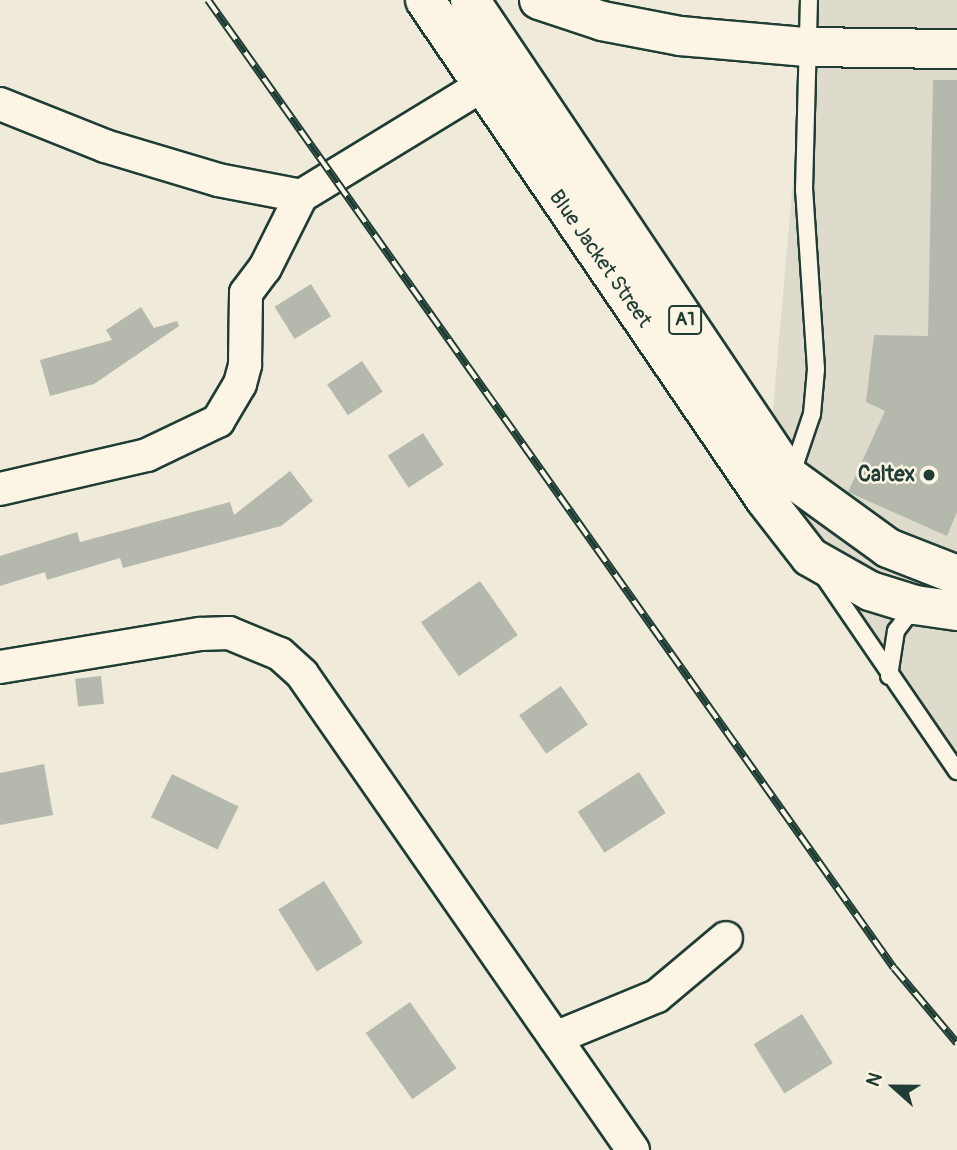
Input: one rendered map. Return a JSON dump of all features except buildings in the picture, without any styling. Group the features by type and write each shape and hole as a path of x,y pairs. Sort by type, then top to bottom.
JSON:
{"highway":[{"name":"Blue Jacket Street","path":"425,0 481,86 778,488 888,548 957,575"},
{"name":"Blue Jacket Street","path":"470,0 778,488 810,557 870,591 915,605 957,611"},
{"path":"539,0 602,21 680,37 807,47 957,49"}],"street":[{"path":"0,489 146,455 218,421 240,384 245,365 246,293 265,268 301,196 481,86"},
{"path":"0,104 105,146 218,180 301,196"},
{"path":"0,667 200,634 229,633 280,654 302,674 634,1150"},
{"path":"555,1038 657,996 726,938"}],"lane":[{"path":"778,488 812,414 816,369 804,190 809,0"},
{"path":"810,557 889,676 957,771"},
{"path":"889,676 896,631 915,605"}],"shaded area":[{"path":"809,0 957,0 957,771 765,499"}],"railway":[{"path":"208,0 894,968 957,1043"}],"place":[{"name":"Caltex","path":"929,475"}]}
